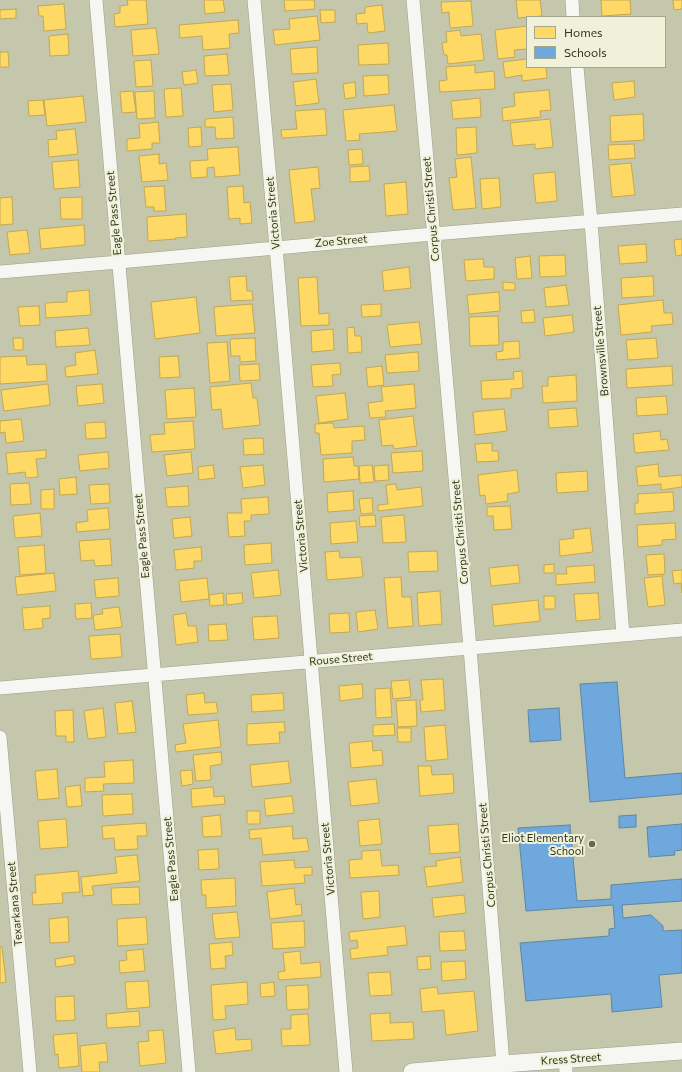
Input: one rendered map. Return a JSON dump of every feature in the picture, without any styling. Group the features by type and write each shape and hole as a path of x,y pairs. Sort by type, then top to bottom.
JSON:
{"street":[{"name":"Eagle Pass Street","path":"96,0 189,1072"},
{"name":"Victoria Street","path":"254,0 346,1072"},
{"name":"Corpus Christi Street","path":"413,0 470,648 503,1064"},
{"path":"572,0 573,16"},
{"name":"Brownsville Street","path":"577,68 624,635"},
{"name":"Zoe Street","path":"0,272 276,247 682,214"},
{"name":"Rouse Street","path":"0,688 682,630"},
{"name":"Texarkana Street","path":"0,737 30,1072"},
{"name":"Kress Street","path":"412,1072 503,1064 565,1066 682,1051"}],"building: Homes":[{"path":"127,0 146,0 148,24 115,27 114,14 120,13 120,6 128,5"},
{"path":"204,0 223,0 225,12 205,14"},
{"path":"284,0 314,0 315,9 285,11"},
{"path":"516,0 540,0 542,16 526,16 526,17 518,18"},
{"path":"601,0 630,0 631,14 602,16"},
{"path":"673,0 682,0 682,9 674,10"},
{"path":"471,1 473,26 450,28 449,12 442,13 441,2"},
{"path":"64,4 66,29 44,31 43,16 39,16 38,6"},
{"path":"382,5 385,31 368,33 367,23 357,24 356,14 365,13 365,7"},
{"path":"16,9 16,18 0,19 0,10"},
{"path":"320,10 335,10 335,22 321,23"},
{"path":"317,16 320,40 275,45 273,30 290,29 289,19"},
{"path":"238,20 239,33 229,34 230,48 203,50 202,36 180,38 179,25"},
{"path":"526,26 526,49 514,50 515,57 498,59 495,30"},
{"path":"156,28 159,54 133,56 131,30"},
{"path":"460,30 461,36 481,34 484,60 448,64 447,55 444,55 442,43 447,42 446,32"},
{"path":"68,34 69,55 50,56 49,36"},
{"path":"388,43 389,64 359,65 358,45"},
{"path":"317,47 318,73 292,74 290,49"},
{"path":"0,52 8,52 9,67 0,67"},
{"path":"227,54 229,75 205,76 204,56"},
{"path":"526,59 526,68 546,68 547,78 522,81 522,75 505,78 503,62"},
{"path":"151,60 153,86 136,87 134,61"},
{"path":"475,65 475,73 494,71 495,89 440,92 439,81 447,80 446,67"},
{"path":"196,70 198,83 184,85 182,72"},
{"path":"388,75 389,94 364,96 363,76"},
{"path":"316,79 319,103 296,106 293,82"},
{"path":"634,81 635,97 614,100 612,83"},
{"path":"355,82 356,97 345,99 343,84"},
{"path":"231,84 233,110 214,112 212,85"},
{"path":"181,88 183,116 166,117 164,89"},
{"path":"549,90 551,110 540,111 541,117 503,121 502,108 515,106 514,93"},
{"path":"133,91 136,112 122,113 120,92"},
{"path":"154,91 155,118 137,119 135,92"},
{"path":"83,96 86,122 47,126 44,100"},
{"path":"480,98 481,117 453,119 451,101"},
{"path":"43,100 45,115 29,116 28,101"},
{"path":"394,105 397,131 359,134 360,140 346,141 343,110"},
{"path":"325,109 327,135 282,138 281,130 297,129 295,111"},
{"path":"643,114 644,140 611,142 610,116"},
{"path":"233,117 234,138 216,139 215,127 205,127 205,119"},
{"path":"550,119 553,147 535,149 535,144 513,146 510,123"},
{"path":"158,122 160,143 152,143 152,149 127,151 127,139 140,138 139,124"},
{"path":"201,127 202,146 189,147 188,128"},
{"path":"476,127 477,153 457,155 456,128"},
{"path":"75,129 78,154 49,157 48,140 57,139 56,131"},
{"path":"634,144 635,158 609,160 608,145"},
{"path":"238,147 240,175 215,177 214,167 207,168 207,177 191,178 190,161 208,160 207,149"},
{"path":"362,149 363,164 349,165 348,150"},
{"path":"159,154 159,164 166,163 168,180 142,182 139,156"},
{"path":"471,157 476,208 453,210 449,178 457,177 455,159"},
{"path":"78,160 80,187 54,189 52,162"},
{"path":"631,163 635,195 612,197 609,165"},
{"path":"369,166 370,181 350,182 350,167"},
{"path":"318,167 320,188 311,189 315,221 295,223 289,170"},
{"path":"555,172 557,201 536,203 533,174"},
{"path":"499,178 501,207 482,209 480,179"},
{"path":"406,182 408,214 386,216 384,184"},
{"path":"164,186 166,211 154,211 154,207 146,207 144,187"},
{"path":"243,186 244,203 250,202 252,223 240,224 240,218 229,219 227,187"},
{"path":"12,197 13,224 0,225 0,198"},
{"path":"82,197 82,219 61,219 60,198"},
{"path":"186,214 187,237 148,241 147,217"},
{"path":"84,225 85,245 41,249 39,229"},
{"path":"27,230 30,253 10,255 7,232"},
{"path":"682,239 682,255 676,256 674,240"},
{"path":"646,244 647,262 620,264 618,246"},
{"path":"565,255 566,276 540,277 539,256"},
{"path":"530,256 532,278 517,279 515,258"},
{"path":"483,259 484,267 494,267 494,279 466,281 464,260"},
{"path":"409,267 411,288 384,291 382,271"},
{"path":"246,276 247,291 252,291 253,300 231,301 229,277"},
{"path":"653,276 654,296 622,298 621,278"},
{"path":"317,277 319,314 329,313 329,325 301,326 298,278"},
{"path":"503,282 515,283 515,290 503,290"},
{"path":"566,285 569,305 546,307 544,288"},
{"path":"89,290 91,315 46,318 45,303 67,302 67,292"},
{"path":"499,292 500,311 469,314 467,295"},
{"path":"196,297 200,333 155,339 151,302"},
{"path":"663,300 664,313 672,313 673,324 651,326 652,332 621,335 618,305"},
{"path":"252,304 255,333 216,336 214,307"},
{"path":"381,304 381,316 362,317 361,305"},
{"path":"39,306 40,325 20,326 18,307"},
{"path":"534,310 535,322 522,323 521,311"},
{"path":"572,315 574,332 545,336 543,318"},
{"path":"498,316 499,345 470,346 469,317"},
{"path":"419,322 422,344 390,347 387,325"},
{"path":"354,327 355,336 361,336 362,352 348,353 347,328"},
{"path":"88,328 90,345 56,347 55,331"},
{"path":"333,329 334,350 312,352 311,331"},
{"path":"13,338 23,338 23,350 14,350"},
{"path":"255,338 256,361 240,362 240,356 231,356 230,339"},
{"path":"656,338 658,358 628,360 626,340"},
{"path":"519,341 520,358 497,360 496,352 503,351 503,342"},
{"path":"227,342 230,381 210,383 207,343"},
{"path":"95,350 98,374 66,377 65,367 76,365 75,353"},
{"path":"418,352 419,371 387,373 385,355"},
{"path":"26,356 27,365 46,364 47,381 0,384 0,357"},
{"path":"178,356 180,377 160,378 159,357"},
{"path":"340,363 341,374 332,375 333,386 313,387 311,365"},
{"path":"259,364 260,380 240,381 239,365"},
{"path":"382,366 384,385 368,387 366,368"},
{"path":"672,366 673,385 627,388 626,369"},
{"path":"522,371 523,388 511,389 511,398 482,399 481,381 514,379 513,372"},
{"path":"576,375 577,401 543,403 542,386 548,386 548,377"},
{"path":"251,383 253,398 257,398 260,425 223,429 221,409 212,410 210,387"},
{"path":"48,384 50,405 4,411 1,390"},
{"path":"102,384 104,403 78,406 76,386"},
{"path":"414,384 416,408 385,411 386,417 370,418 368,403 383,401 381,387"},
{"path":"194,388 196,417 167,419 165,390"},
{"path":"345,393 348,419 319,423 316,396"},
{"path":"666,396 668,414 637,416 636,398"},
{"path":"576,408 578,426 549,428 548,410"},
{"path":"504,409 507,431 475,435 473,412"},
{"path":"413,416 417,446 394,449 393,445 382,446 379,420"},
{"path":"21,419 24,441 6,443 5,432 0,433 0,421"},
{"path":"193,421 195,449 152,452 150,435 165,434 164,423"},
{"path":"105,422 106,438 86,439 85,423"},
{"path":"333,423 334,428 364,426 365,440 352,441 352,453 321,455 319,433 315,433 315,424"},
{"path":"660,431 661,440 667,439 669,450 635,453 633,434"},
{"path":"263,438 264,454 244,455 243,439"},
{"path":"492,443 492,451 498,451 499,461 477,462 475,444"},
{"path":"46,450 46,458 36,459 38,477 26,478 25,472 8,474 6,453"},
{"path":"422,451 423,471 393,473 391,453"},
{"path":"108,452 109,468 80,471 78,455"},
{"path":"191,452 193,473 167,476 164,455"},
{"path":"353,457 354,466 358,466 359,479 324,482 323,459"},
{"path":"658,464 659,477 682,475 682,487 661,490 661,484 638,486 636,467"},
{"path":"213,465 215,478 199,480 198,467"},
{"path":"263,465 265,485 243,488 240,467"},
{"path":"372,465 374,482 360,483 359,466"},
{"path":"388,465 389,480 375,481 374,466"},
{"path":"517,470 519,492 507,494 508,501 486,504 485,495 480,496 478,475"},
{"path":"587,471 588,491 557,493 556,473"},
{"path":"76,477 77,494 60,495 59,479"},
{"path":"29,483 31,504 11,505 10,484"},
{"path":"109,484 110,503 91,504 89,485"},
{"path":"396,484 397,490 421,487 423,506 378,511 378,505 388,504 386,485"},
{"path":"188,486 189,506 167,507 165,488"},
{"path":"54,489 54,509 41,509 41,490"},
{"path":"353,491 354,510 328,512 327,493"},
{"path":"673,492 674,511 635,514 635,503 638,503 638,494"},
{"path":"268,497 269,514 251,515 251,521 244,521 245,536 229,537 227,513 242,513 241,499"},
{"path":"372,498 373,513 361,514 359,499"},
{"path":"510,506 512,529 494,530 493,516 487,516 487,507"},
{"path":"108,508 110,529 77,532 76,523 88,521 87,510"},
{"path":"40,513 42,536 15,538 13,516"},
{"path":"375,515 376,526 360,527 359,516"},
{"path":"404,515 406,542 383,543 381,517"},
{"path":"190,517 192,536 174,538 172,519"},
{"path":"356,521 358,542 331,544 330,523"},
{"path":"675,523 676,539 662,540 662,545 638,547 637,525"},
{"path":"590,528 593,552 560,556 559,540 574,538 573,530"},
{"path":"110,539 112,565 95,566 94,560 81,561 79,541"},
{"path":"271,543 272,563 245,565 244,545"},
{"path":"44,545 46,573 20,575 18,547"},
{"path":"201,547 202,561 194,561 194,568 176,570 174,550"},
{"path":"339,551 340,558 361,557 363,577 327,580 325,552"},
{"path":"437,551 438,571 409,572 408,552"},
{"path":"664,554 665,574 648,575 646,555"},
{"path":"554,564 554,573 544,573 544,565"},
{"path":"518,565 520,583 491,586 489,568"},
{"path":"594,565 595,582 556,585 556,574 567,574 566,567"},
{"path":"278,570 281,595 254,598 251,573"},
{"path":"682,570 682,593 681,583 674,584 672,571"},
{"path":"54,573 56,591 17,595 15,577"},
{"path":"662,576 665,605 648,607 644,578"},
{"path":"401,577 402,597 411,597 413,626 388,628 384,578"},
{"path":"118,578 119,596 96,598 94,580"},
{"path":"207,578 209,599 181,602 179,581"},
{"path":"440,591 442,624 419,626 417,593"},
{"path":"223,593 224,605 210,606 209,595"},
{"path":"242,593 243,603 227,605 226,594"},
{"path":"598,593 600,619 576,621 574,594"},
{"path":"544,596 555,596 555,609 544,609"},
{"path":"538,600 540,621 494,626 492,605"},
{"path":"91,603 92,618 76,619 75,604"},
{"path":"50,606 50,618 42,619 43,628 24,630 22,608"},
{"path":"119,607 122,627 95,630 93,615 103,614 102,609"},
{"path":"375,610 378,629 358,632 356,612"},
{"path":"186,613 188,626 196,626 198,642 176,645 173,615"},
{"path":"349,613 350,632 330,633 329,614"},
{"path":"277,616 279,638 254,640 252,617"},
{"path":"226,624 228,640 209,641 208,625"},
{"path":"120,634 122,657 91,659 89,636"},
{"path":"443,679 445,710 421,712 420,700 423,700 421,680"},
{"path":"409,680 411,697 393,699 391,681"},
{"path":"362,684 363,698 340,701 339,686"},
{"path":"390,688 392,717 376,718 375,689"},
{"path":"204,693 205,703 216,702 218,713 188,715 186,695"},
{"path":"283,693 284,710 252,712 251,695"},
{"path":"416,700 417,726 398,727 396,701"},
{"path":"132,701 136,732 118,734 115,703"},
{"path":"103,708 106,737 88,739 84,711"},
{"path":"73,710 74,742 66,742 66,736 56,736 55,711"},
{"path":"218,720 221,747 176,752 175,745 186,743 183,724"},
{"path":"284,722 285,732 279,732 280,743 247,745 247,724"},
{"path":"394,724 395,735 373,736 373,725"},
{"path":"445,725 448,759 426,761 424,727"},
{"path":"397,728 411,728 411,742 398,742"},
{"path":"372,741 373,751 382,750 383,765 351,768 349,743"},
{"path":"221,752 222,764 210,766 211,780 196,781 193,755"},
{"path":"133,760 134,783 103,784 104,791 85,792 85,778 105,777 104,762"},
{"path":"288,761 291,783 252,787 250,765"},
{"path":"418,766 431,766 432,775 453,774 454,793 420,796"},
{"path":"57,769 59,798 38,800 35,771"},
{"path":"192,770 193,784 182,786 180,771"},
{"path":"376,779 379,803 351,806 348,782"},
{"path":"80,785 82,806 67,807 65,787"},
{"path":"213,787 214,797 224,796 225,804 192,807 191,789"},
{"path":"132,794 133,814 103,816 102,795"},
{"path":"292,796 294,813 266,816 264,799"},
{"path":"247,811 260,811 260,824 247,824"},
{"path":"220,815 222,836 203,837 202,817"},
{"path":"66,819 68,847 40,849 38,821"},
{"path":"379,819 382,844 360,846 358,821"},
{"path":"146,823 147,836 137,836 138,849 115,850 114,838 103,839 102,826"},
{"path":"458,824 460,852 430,854 428,826"},
{"path":"292,826 293,839 307,838 309,851 263,855 261,838 250,839 249,830"},
{"path":"218,849 219,869 199,870 198,850"},
{"path":"380,850 382,866 398,865 399,875 350,878 349,860 362,859 362,851"},
{"path":"137,855 140,881 92,886 94,895 83,896 81,877 117,873 115,857"},
{"path":"460,857 463,882 427,887 424,867 437,866 436,861"},
{"path":"294,860 295,868 312,867 312,875 304,875 305,883 262,886 260,862"},
{"path":"78,871 80,892 62,893 63,903 33,905 32,893 36,893 35,875"},
{"path":"235,878 236,906 206,908 206,895 202,895 201,880"},
{"path":"139,887 140,904 112,905 111,888"},
{"path":"294,888 296,905 301,904 302,915 270,919 267,892"},
{"path":"379,891 380,917 363,919 361,892"},
{"path":"464,895 466,913 434,917 432,898"},
{"path":"237,912 240,937 215,939 212,914"},
{"path":"68,917 69,942 50,943 49,919"},
{"path":"146,917 148,944 118,946 117,919"},
{"path":"304,921 305,947 273,949 271,923"},
{"path":"405,926 407,945 387,947 388,955 351,959 350,949 358,948 357,940 350,941 349,932"},
{"path":"464,931 466,950 440,951 439,932"},
{"path":"232,942 233,955 225,956 226,968 211,969 209,944"},
{"path":"0,947 2,947 6,982 0,983"},
{"path":"143,949 145,971 120,973 119,961 127,960 126,951"},
{"path":"300,951 301,964 320,962 321,977 279,980 278,972 285,971 283,953"},
{"path":"74,956 75,964 56,967 55,959"},
{"path":"430,956 431,969 418,970 417,957"},
{"path":"465,961 466,979 442,981 441,962"},
{"path":"390,972 392,995 370,996 368,973"},
{"path":"148,981 150,1007 127,1009 125,982"},
{"path":"247,982 248,1004 225,1006 226,1019 213,1020 211,985"},
{"path":"274,982 275,996 261,997 260,984"},
{"path":"308,985 309,1009 287,1010 286,986"},
{"path":"437,987 438,994 474,991 478,1031 446,1035 444,1010 422,1012 420,989"},
{"path":"74,996 75,1020 56,1021 55,997"},
{"path":"139,1011 140,1026 107,1028 106,1014"},
{"path":"390,1013 390,1023 413,1022 414,1039 372,1041 370,1014"},
{"path":"308,1014 310,1045 282,1046 281,1029 291,1029 291,1015"},
{"path":"235,1028 236,1040 251,1039 252,1050 216,1054 213,1031"},
{"path":"163,1030 166,1063 140,1066 138,1042 149,1041 148,1031"},
{"path":"77,1033 79,1066 59,1068 58,1054 55,1055 53,1035"},
{"path":"106,1043 108,1062 99,1062 100,1072 82,1072 80,1046"}],"building: Schools":[{"path":"617,682 625,778 682,773 682,794 590,802 580,684"},
{"path":"559,708 561,740 530,742 528,710"},
{"path":"636,815 636,827 619,828 619,816"},
{"path":"682,824 682,850 674,851 675,855 649,857 647,827"},
{"path":"570,825 577,901 611,899 611,885 682,879 682,901 622,905 623,918 651,915 663,926 663,931 682,930 682,973 659,975 662,1007 612,1012 611,994 526,1001 520,943 609,936 609,929 615,928 613,905 526,911 518,828"}],"place":[{"name":"Eliot Elementary School","path":"592,844"}]}
